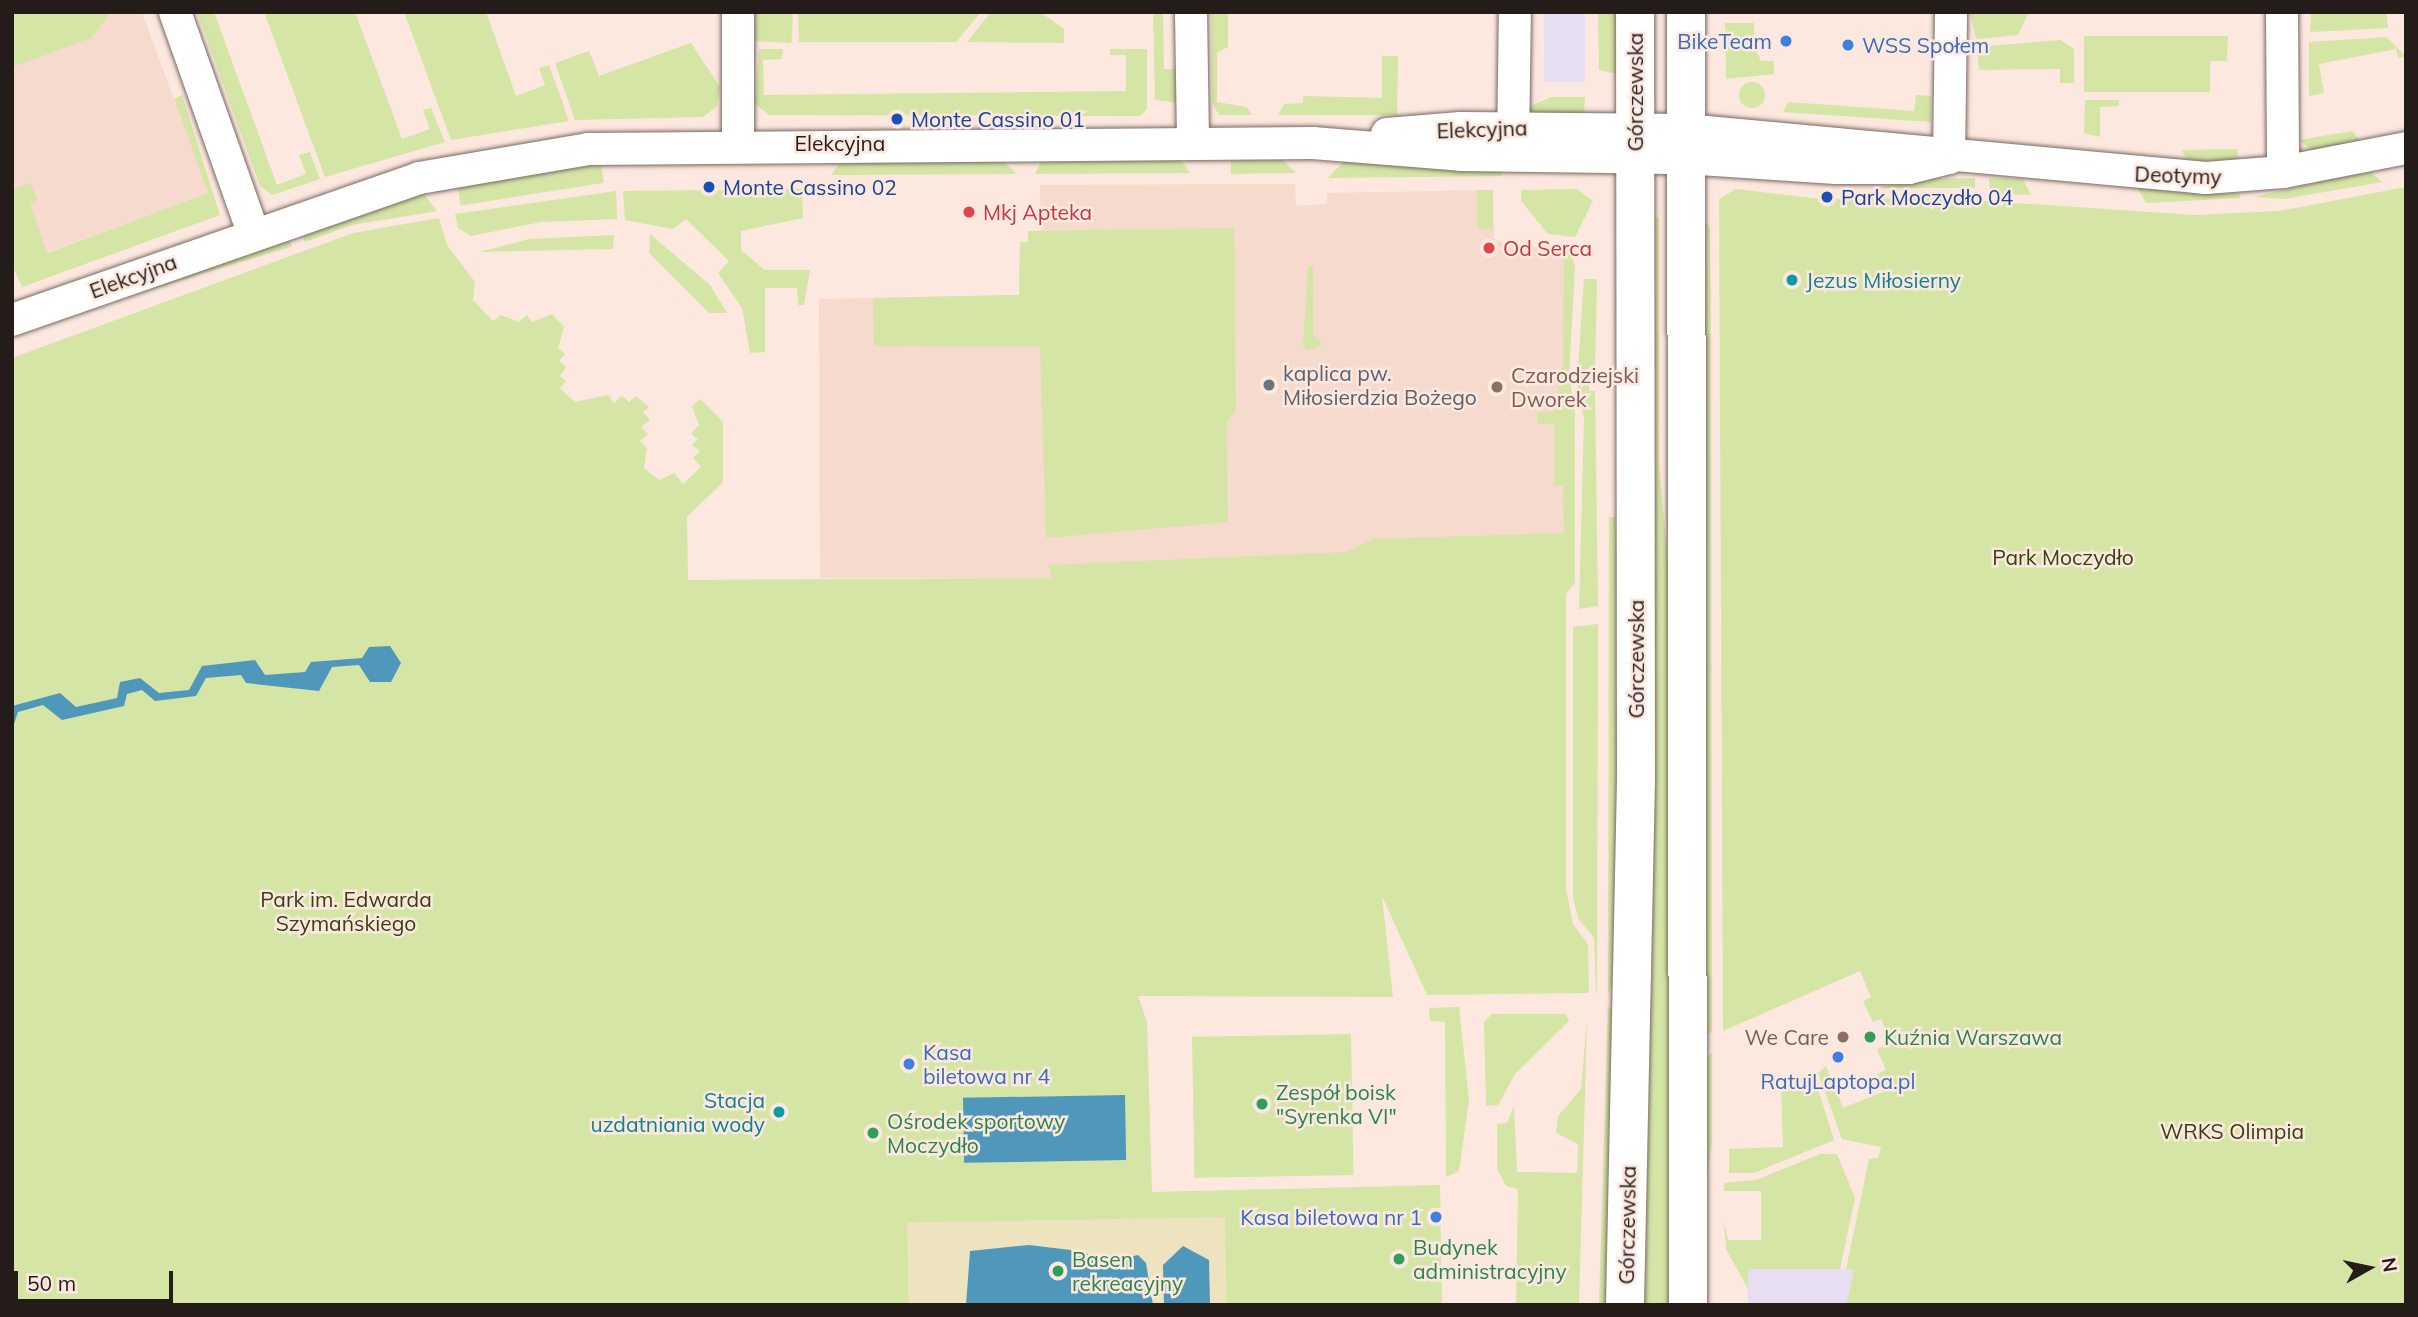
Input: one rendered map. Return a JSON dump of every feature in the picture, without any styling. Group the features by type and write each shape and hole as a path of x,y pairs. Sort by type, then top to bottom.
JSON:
{"main road":[{"name":"Górczewska","path":"1625,1305 1636,780 1635,12"},
{"path":"1686,12 1688,1305"}],"street":[{"path":"175,12 253,232"},
{"path":"738,12 738,144"},
{"path":"1191,12 1194,142"},
{"path":"1513,142 1515,12"},
{"path":"1949,158 1951,12"},
{"path":"2282,12 2283,172"},
{"name":"Elekcyjna","path":"12,320 253,232 322,198 356,197 529,156 738,144 1635,143"},
{"name":"Deotymy","path":"1635,143 1685,144 1897,168 1949,158 2164,177 2283,172 2406,148"}],"shaded area":[{"path":"12,12 142,12 208,193 12,265"},
{"path":"1544,12 1585,12 1585,82 1544,82"},
{"path":"1295,184 1296,206 1327,204 1327,193 1493,190 1494,238 1508,246 1564,249 1565,533 1051,578 820,578 819,299 1019,295 1020,242 1028,242 1028,231 1041,231 1040,185"},
{"path":"1747,1269 1854,1270 1846,1305 1748,1305"}],"green space":[{"path":"12,12 111,12 91,38 12,67"},
{"path":"197,12 214,12 277,185 306,174 299,155 310,152 320,179 272,195 260,186"},
{"path":"264,12 355,12 402,139 430,129 423,110 431,108 445,142 325,177"},
{"path":"404,12 486,12 516,96 545,85 539,68 549,65 569,121 451,140"},
{"path":"755,12 793,14 791,43 753,41"},
{"path":"806,12 981,12 956,42 799,42 798,14"},
{"path":"991,12 1040,12 1064,29 1064,43 967,42"},
{"path":"1153,12 1163,12 1164,69 1181,69 1182,103 1155,100"},
{"path":"1211,12 1228,12 1228,47 1217,53 1217,102 1247,107 1252,115 1219,115 1212,102"},
{"path":"1598,12 1618,12 1617,74 1599,70"},
{"path":"1970,12 2029,12 2018,35 1976,39"},
{"path":"2311,12 2386,12 2388,28 2310,32"},
{"path":"1725,23 1754,23 1755,47 1761,61 1774,61 1774,74 1726,79"},
{"path":"2084,36 2228,36 2227,61 2210,61 2210,92 2084,92"},
{"path":"2387,37 2405,56 2398,58 2396,49 2319,64 2324,93 2309,96 2309,42"},
{"path":"2061,40 2074,49 2074,83 2060,83 2060,69 1979,70 1977,47"},
{"path":"691,43 720,87 717,106 703,117 575,120 555,63 589,51 599,76"},
{"path":"759,49 783,49 782,59 763,60 764,95 1126,91 1126,55 1110,55 1110,49 1147,49 1147,109 1140,116 769,115 755,104"},
{"path":"1382,56 1398,56 1397,115 1278,115 1284,104 1303,103 1303,96 1382,98"},
{"path":"1752,82 1761,86 1765,95 1761,104 1752,108 1743,104 1739,95 1743,86"},
{"path":"182,95 220,215 22,287 12,265 12,190 31,183 37,200 30,204 47,253 208,193 174,99"},
{"path":"1916,95 1931,96 1931,122 1783,112 1788,102 1914,111"},
{"path":"1551,97 1585,97 1584,113 1537,116 1526,108"},
{"path":"2085,100 2119,100 2119,106 2100,107 2100,137 2084,133"},
{"path":"2352,131 2363,144 2313,151 2299,140"},
{"path":"2237,149 2238,160 2191,164 2181,150"},
{"path":"1002,160 1017,174 831,175 841,161"},
{"path":"1181,160 1190,173 1035,174 1041,161"},
{"path":"1231,160 1283,160 1296,173 1231,174"},
{"path":"1344,161 1499,169 1502,176 1328,178"},
{"path":"601,164 604,183 461,205 458,187"},
{"path":"2369,170 2382,182 2285,199 2254,197"},
{"path":"1975,178 1975,188 1879,188 1922,179"},
{"path":"1989,178 2023,179 2031,195 1990,193"},
{"path":"2137,187 2240,194 2240,198 2146,203"},
{"name":"Park Moczydło","path":"2406,187 2406,1305 1846,1305 1854,1270 1846,1269 1869,1159 1878,1158 1881,1147 1842,1139 1818,1073 1826,1066 1843,1108 1892,1088 1883,1087 1877,1074 1886,1070 1877,1049 1891,1043 1881,1019 1873,1022 1863,1001 1871,997 1860,971 1723,1031 1719,199 1736,189 1821,199 1941,198 2194,215 2279,211"},
{"path":"802,189 803,218 741,231 741,250 765,270 810,270 804,305 798,305 797,288 765,288 765,352 750,353 742,308 718,273 729,261 686,219 673,229 625,220 623,191"},
{"path":"1577,189 1593,201 1575,237 1548,234 1521,201 1521,190"},
{"path":"1477,190 1493,190 1493,229 1477,229"},
{"path":"616,191 617,219 541,222 471,236 458,228 455,214"},
{"path":"423,193 437,211 352,225 305,242 302,233"},
{"path":"1702,217 1710,227 1711,345 1712,1032 1705,1035"},
{"name":"Park im. Edwarda Szymańskiego","path":"439,218 447,245 475,282 473,300 493,321 501,315 519,322 527,315 532,322 552,314 564,327 558,348 565,354 559,361 566,367 560,376 566,381 560,388 575,402 608,395 614,403 622,396 629,402 636,396 649,407 643,412 650,420 641,427 648,434 640,441 647,448 644,468 659,480 674,473 683,484 701,467 693,458 700,451 692,445 698,439 691,434 699,425 692,406 700,399 723,422 723,482 687,517 688,580 1051,578 1049,565 1346,552 1373,539 1564,533 1563,486 1554,486 1554,424 1538,424 1537,412 1554,412 1563,365 1564,249 1570,250 1575,267 1569,375 1575,413 1575,583 1566,594 1566,889 1573,924 1588,944 1589,993 1427,995 1382,896 1393,997 1138,996 1147,1022 1152,1192 1440,1185 1442,1305 12,1305 12,358 353,233"},
{"path":"1653,218 1659,218 1659,464 1669,573 1671,1305 1643,1305 1654,811"},
{"path":"1234,228 1236,410 1227,422 1228,522 1046,538 1040,347 874,346 873,298 1019,295 1020,242 1028,242 1028,231"},
{"path":"650,234 710,285 727,313 709,313 649,253"},
{"path":"614,235 613,249 479,252 529,239"},
{"path":"289,237 292,247 12,332 12,322"},
{"path":"1308,266 1313,266 1313,334 1322,344 1309,351 1303,347"},
{"path":"1584,279 1597,279 1595,371 1589,372 1589,391 1595,391 1598,606 1579,609 1584,419 1577,382"},
{"path":"1609,517 1615,517 1617,564 1617,762 1614,985 1608,993"},
{"path":"1598,624 1596,993 1594,938 1578,918 1573,898 1573,627"},
{"path":"1459,1007 1469,1100 1459,1171 1446,1177 1445,1022 1430,1021 1429,1008"},
{"path":"1608,1007 1613,1013 1606,1283 1605,1305 1599,1305"},
{"path":"1492,1014 1566,1014 1569,1021 1515,1074 1498,1105 1486,1106 1484,1022"},
{"path":"1587,1020 1579,1305 1516,1305 1518,1189 1506,1186 1497,1169 1497,1124 1507,1123 1514,1106 1517,1172 1577,1173 1578,1144 1556,1133 1558,1116 1581,1089"},
{"path":"1351,1034 1353,1175 1194,1178 1192,1037"},
{"path":"1712,1053 1712,1142 1705,1190 1702,1060"},
{"path":"1813,1073 1834,1140 1754,1173 1729,1173 1729,1149 1783,1147 1781,1086"},
{"path":"1820,1154 1837,1154 1855,1198 1840,1269 1748,1269 1748,1289 1726,1249 1724,1221 1728,1240 1761,1240 1761,1191 1724,1191 1724,1183 1756,1180"}],"sand":[{"path":"1225,1217 1227,1305 908,1305 907,1223"}],"water":[{"path":"390,646 401,663 391,682 370,682 359,665 332,667 319,691 246,683 241,675 206,678 196,696 155,701 142,690 127,694 124,706 62,720 43,705 18,712 12,730 12,706 60,693 76,707 117,698 120,682 140,678 159,693 189,690 202,666 255,660 265,675 305,672 311,662 362,658 369,647"},
{"path":"1125,1095 1126,1160 964,1163 963,1098"},
{"name":"Basen rekreacyjny","path":"1029,1245 1079,1251 1121,1266 1125,1258 1138,1255 1146,1263 1153,1305 966,1305 970,1251"},
{"path":"1183,1246 1209,1260 1210,1305 1164,1305 1163,1265"}],"place":[{"name":"BikeTeam","path":"1786,41"},
{"name":"WSS Społem","path":"1848,45"},
{"name":"Monte Cassino 01","path":"897,119"},
{"name":"Monte Cassino 02","path":"709,187"},
{"name":"Park Moczydło 04","path":"1827,197"},
{"name":"Mkj Apteka","path":"969,212"},
{"name":"Od Serca","path":"1489,248"},
{"name":"Jezus Miłosierny","path":"1792,280"},
{"name":"kaplica pw. Miłosierdzia Bożego","path":"1269,385"},
{"name":"Czarodziejski Dworek","path":"1497,387"},
{"name":"We Care","path":"1843,1037"},
{"name":"Kuźnia Warszawa","path":"1870,1037"},
{"name":"RatujLaptopa.pl","path":"1838,1057"},
{"name":"Kasa biletowa nr 4","path":"909,1064"},
{"name":"Zespół boisk \"Syrenka VI\"","path":"1262,1104"},
{"name":"Stacja uzdatniania wody","path":"779,1112"},
{"name":"Ośrodek sportowy Moczydło","path":"873,1133"},
{"name":"Kasa biletowa nr 1","path":"1436,1217"},
{"name":"Budynek administracyjny","path":"1399,1259"},
{"name":"Basen rekreacyjny","path":"1058,1271"}],"park label":[{"name":"WRKS Olimpia","path":"2232,1131"}]}
